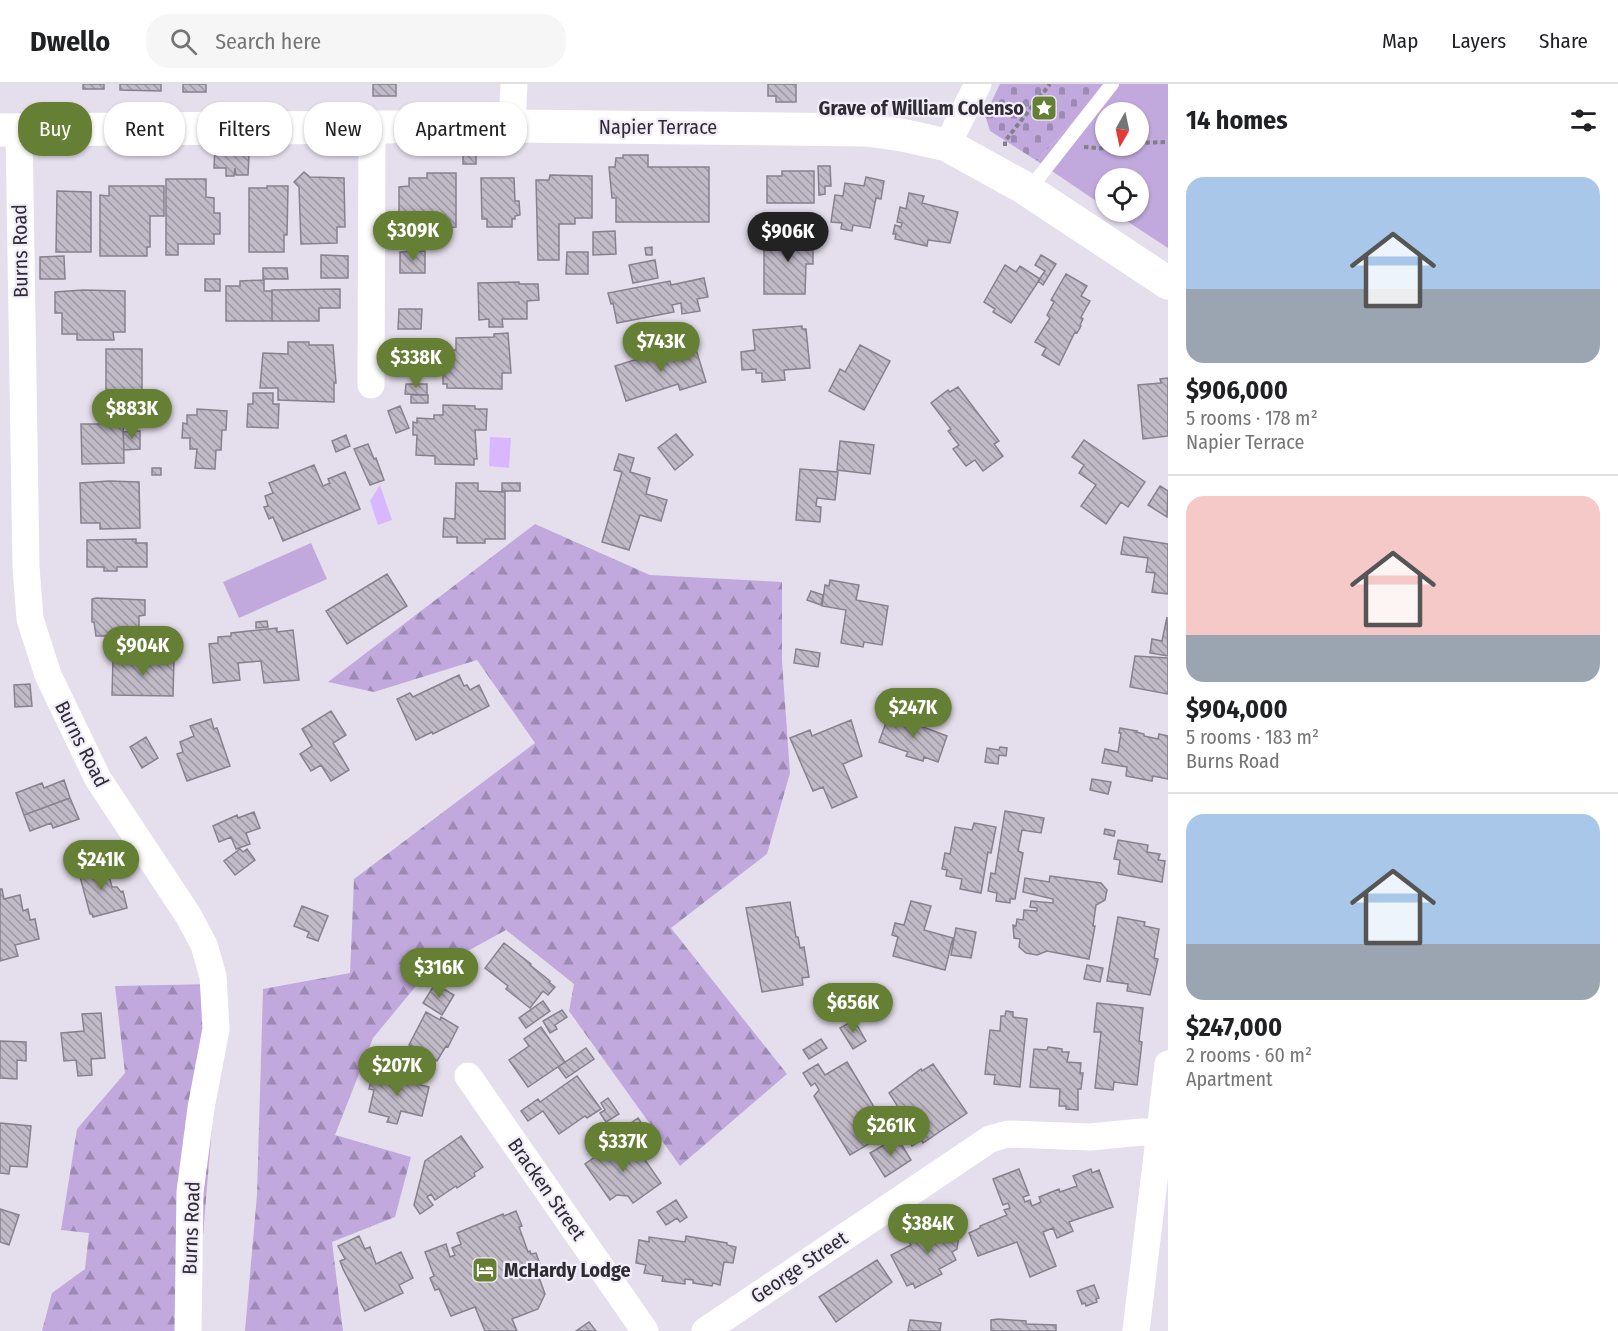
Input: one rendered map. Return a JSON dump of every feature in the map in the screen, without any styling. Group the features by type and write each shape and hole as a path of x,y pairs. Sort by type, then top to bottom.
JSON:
{"street":[{"path":"513,102 514,84"},
{"path":"947,145 978,84"},
{"name":"Napier Terrace","path":"527,126 867,130 947,145 992,168 1168,283"},
{"name":"Napier Terrace","path":"9,130 304,128"},
{"name":"Burns Road","path":"9,130 30,619 48,675 98,779 188,915 204,945 213,976 216,1029 201,1108 190,1192 188,1331"},
{"path":"371,385 372,156"},
{"path":"1136,1331 1168,1064"},
{"name":"Bracken Street","path":"468,1076 645,1331"},
{"name":"George Street","path":"705,1331 990,1138 1008,1134 1090,1137 1142,1132 1160,1133"}],"lane":[{"path":"1028,191 1112,84"}],"path":[{"path":"1005,141 1050,84"},
{"path":"1149,143 1168,142"},
{"path":"1064,143 1095,149"}],"green space":[{"path":"1000,84 1107,84 1037,161 990,131 985,115"},
{"path":"1107,84 1168,84 1168,248 1128,222 1149,222 1149,168 1095,168 1095,200 1037,161"},
{"path":"535,524 650,575 782,582 782,661 790,773 767,854 671,928 787,1074 680,1166 569,1011 574,984 506,930 426,974 373,1038 335,1135 411,1157 395,1217 332,1242 343,1331 245,1331 257,1195 263,989 350,973 354,879 535,743 477,660 374,692 328,682"},
{"path":"311,543 327,579 239,618 223,582"},
{"path":"213,984 218,1055 196,1319 197,1331 42,1331 52,1293 85,1269 89,1233 61,1230 77,1129 125,1073 115,986"}],"shaded area":[{"path":"490,437 511,438 509,468 489,466"},
{"path":"380,485 392,520 378,525 370,501"}],"building":[{"path":"83,84 104,84 104,89 83,89"},
{"path":"120,84 161,84 161,91 120,90"},
{"path":"183,84 206,84 206,92 183,92"},
{"path":"373,84 396,84 396,96 373,96"},
{"path":"768,84 796,84 796,102 776,102 776,96 768,96"},
{"path":"623,155 648,155 648,167 709,167 709,222 616,222 616,198 612,198 609,167 615,167 616,158 623,158"},
{"path":"215,156 249,156 248,175 236,175 235,168 234,176 226,176 226,168 214,168"},
{"path":"463,156 476,156 476,164 463,164"},
{"path":"818,166 830,166 831,186 825,186 825,194 819,195"},
{"path":"782,171 814,171 814,203 767,203 767,176 782,176"},
{"path":"304,172 310,177 344,178 345,227 337,227 337,243 301,244 299,187 294,182"},
{"path":"427,173 456,173 456,227 438,228 438,231 419,231 419,221 399,219 399,187 409,186 409,178 427,178"},
{"path":"550,175 592,176 592,218 575,218 575,224 559,224 559,260 538,260 536,180 549,180"},
{"path":"866,177 884,181 881,199 876,198 870,228 853,225 852,231 841,229 842,223 831,222 835,195 843,196 845,183 864,186"},
{"path":"481,178 514,178 515,201 519,201 520,215 512,219 512,227 487,227 487,219 482,219"},
{"path":"166,179 206,179 206,197 214,198 214,213 220,213 220,234 214,234 214,244 178,244 178,255 166,255"},
{"path":"109,186 164,186 164,216 150,216 150,247 147,247 147,256 100,256 100,195 109,196"},
{"path":"267,186 288,186 287,235 284,235 284,252 249,252 249,188 267,188"},
{"path":"57,191 91,192 91,252 56,252"},
{"path":"909,193 924,196 922,203 958,212 950,243 928,240 927,246 895,239 896,234 893,234 895,225 901,227 902,223 897,222 900,207 906,209"},
{"path":"805,227 805,239 813,239 813,264 806,264 805,294 764,294 764,244 783,244 783,228"},
{"path":"615,231 616,254 593,255 593,232"},
{"path":"652,247 652,255 646,255 645,248"},
{"path":"425,251 425,273 400,273 400,252"},
{"path":"567,252 588,252 588,274 566,274"},
{"path":"321,255 348,256 348,278 321,278"},
{"path":"1041,255 1056,264 1043,285 1038,281 1045,271 1035,265"},
{"path":"64,256 65,279 40,279 40,257"},
{"path":"655,260 658,278 633,283 629,265"},
{"path":"1005,265 1016,272 1020,266 1040,279 1011,323 993,312 995,309 984,302"},
{"path":"263,268 287,268 288,279 263,279"},
{"path":"1066,274 1087,286 1081,296 1090,301 1081,317 1083,319 1081,326 1077,333 1075,332 1059,365 1042,355 1046,348 1035,342 1050,318 1047,315 1054,302 1051,300"},
{"path":"704,278 708,297 697,299 700,311 682,314 681,303 672,305 674,312 617,323 613,303 611,304 608,293 670,281 671,285"},
{"path":"205,279 220,279 220,291 205,291"},
{"path":"264,280 264,291 272,291 272,321 226,321 226,286 240,286 240,281"},
{"path":"519,282 519,284 538,284 539,300 527,301 527,319 502,319 503,327 489,327 489,319 479,320 478,283"},
{"path":"340,289 340,308 319,308 319,321 272,321 272,290"},
{"path":"125,291 125,332 113,332 114,340 77,340 77,334 62,334 62,313 55,313 55,292"},
{"path":"399,309 422,309 421,329 398,329"},
{"path":"802,326 802,329 806,329 810,368 784,370 785,380 762,382 762,373 756,373 756,369 742,370 741,352 755,350 753,330"},
{"path":"508,333 511,373 502,373 502,389 447,388 447,384 443,384 443,367 447,368 446,363 448,363 447,350 456,350 456,338 494,337 494,334"},
{"path":"288,342 333,345 336,383 334,383 334,402 278,400 278,388 260,388 263,353 288,354"},
{"path":"860,345 890,361 864,410 829,391 840,369 845,372"},
{"path":"695,346 706,382 680,390 678,384 626,401 615,366"},
{"path":"106,349 142,349 142,397 106,397"},
{"path":"1168,378 1168,436 1143,439 1138,385 1161,383 1160,379"},
{"path":"406,384 427,384 427,395 405,394"},
{"path":"958,387 999,441 994,444 1003,456 983,471 975,460 966,466 953,449 959,445 948,431 951,429 931,403 948,390 950,392"},
{"path":"253,393 273,393 273,404 279,404 278,428 247,427 248,404 253,404"},
{"path":"411,395 428,395 428,403 411,403"},
{"path":"443,405 475,406 475,409 487,409 486,430 475,430 477,459 474,459 474,465 435,464 435,456 416,455 417,435 413,435 413,422 417,423 417,418 434,419 434,415 443,415"},
{"path":"400,406 409,428 396,433 388,411"},
{"path":"197,409 227,411 226,430 222,430 221,450 216,450 215,469 195,468 197,449 190,449 190,438 182,438 183,423 187,424 187,415 197,415"},
{"path":"123,414 124,463 82,464 81,424 102,424 101,415"},
{"path":"140,431 140,449 124,450 123,432"},
{"path":"676,434 693,455 675,470 658,448"},
{"path":"346,435 350,446 336,452 332,441"},
{"path":"1084,440 1145,482 1128,507 1121,502 1106,524 1081,506 1096,485 1079,473 1084,465 1072,457"},
{"path":"840,441 874,445 870,474 837,470"},
{"path":"368,444 384,480 370,485 354,449"},
{"path":"619,454 634,458 630,472 650,478 646,494 667,500 661,521 640,515 629,550 602,542 622,472 614,470"},
{"path":"314,465 323,486 330,483 328,479 345,472 360,509 283,541 273,517 269,519 264,507 268,506 265,496 273,493 269,483"},
{"path":"152,468 161,468 161,475 152,475"},
{"path":"800,469 838,472 835,500 817,498 816,506 821,507 820,522 796,520"},
{"path":"139,482 140,528 100,529 100,523 81,523 80,483"},
{"path":"456,483 478,483 478,491 505,492 505,539 485,539 485,543 457,543 457,537 443,537 444,518 455,519"},
{"path":"502,483 520,483 520,491 502,491"},
{"path":"1160,486 1168,491 1167,517 1148,505"},
{"path":"1124,537 1168,544 1168,594 1152,592 1155,573 1146,572 1148,558 1121,554"},
{"path":"136,539 136,543 147,543 147,567 117,567 117,571 104,571 104,567 87,567 87,540"},
{"path":"387,574 407,606 347,644 326,611"},
{"path":"830,580 859,585 856,600 888,606 882,645 864,642 863,647 841,643 846,610 822,606 825,585 829,586"},
{"path":"811,591 823,595 821,605 807,600"},
{"path":"92,599 145,600 145,615 139,616 142,645 124,645 124,640 110,640 110,636 96,636 94,622 92,622"},
{"path":"1167,617 1168,656 1150,653 1152,639 1162,641"},
{"path":"267,621 268,627 256,628 256,622"},
{"path":"277,628 277,632 293,630 299,680 264,683 261,661 238,663 240,680 213,683 209,644 218,643 218,637 231,636 231,633"},
{"path":"796,649 820,653 818,667 794,663"},
{"path":"1135,656 1168,658 1168,694 1130,687"},
{"path":"113,658 174,659 173,696 112,695"},
{"path":"459,675 464,686 467,685 470,690 479,685 489,706 416,740 397,699 410,693 413,697"},
{"path":"30,684 32,706 15,707 14,685"},
{"path":"331,711 346,735 333,743 349,770 331,781 321,765 311,771 300,754 312,746 302,729"},
{"path":"889,714 947,736 938,762 924,757 923,761 906,756 908,752 879,742"},
{"path":"211,719 214,729 217,728 230,766 187,781 177,754 183,752 180,742 194,736 190,726"},
{"path":"851,720 862,756 843,764 857,797 832,808 823,787 813,791 790,738 810,730 812,736"},
{"path":"1120,728 1137,731 1144,736 1158,739 1159,734 1168,736 1168,779 1153,776 1152,781 1126,776 1127,767 1102,763 1105,749 1118,752"},
{"path":"146,737 158,758 142,768 130,747"},
{"path":"1000,747 1007,748 1006,756 999,755 998,764 985,762 987,748 999,750"},
{"path":"1092,779 1111,782 1108,794 1090,790"},
{"path":"64,780 70,798 24,815 16,793 42,783 44,788"},
{"path":"70,798 79,819 53,828 51,823 30,831 24,815"},
{"path":"1005,811 1044,818 1041,833 1022,830 1018,851 1023,853 1015,899 1010,899 1010,903 996,901 997,893 988,891 991,873 995,874"},
{"path":"254,812 260,828 246,833 250,844 236,849 231,837 219,842 213,826 237,815 238,818"},
{"path":"974,823 996,827 991,853 988,852 981,893 960,889 962,879 946,876 947,870 942,869 945,853 950,854 955,827 972,830"},
{"path":"1105,829 1115,831 1114,836 1104,834"},
{"path":"1118,840 1148,845 1147,852 1160,854 1158,860 1165,861 1162,882 1118,874 1120,860 1114,859"},
{"path":"240,849 243,852 247,849 255,860 235,875 224,861"},
{"path":"105,862 112,887 123,891 127,908 93,917 90,914 79,873 80,869"},
{"path":"1050,876 1101,883 1107,890 1105,900 1096,905 1089,959 1047,951 1037,955 1026,953 1019,947 1020,939 1014,938 1013,925 1016,926 1017,919 1023,920 1024,910 1037,911 1037,908 1030,907 1031,901 1053,903 1053,899 1023,892 1025,878 1049,882"},
{"path":"0,889 2,889 4,899 20,895 23,911 28,909 30,920 35,919 39,939 15,945 18,956 0,961"},
{"path":"911,901 931,906 924,930 953,938 945,970 893,956 898,937 892,935 895,923 904,925"},
{"path":"790,902 796,937 798,937 800,948 804,947 809,977 802,978 803,985 762,992 746,908"},
{"path":"302,906 328,916 318,941 307,937 309,932 294,926"},
{"path":"1118,917 1145,922 1144,926 1159,929 1154,958 1158,959 1150,995 1127,991 1128,984 1107,981"},
{"path":"956,928 976,932 971,958 951,955"},
{"path":"504,943 555,987 548,995 543,991 530,1008 506,989 508,986 485,968"},
{"path":"1087,965 1103,968 1100,982 1084,979"},
{"path":"435,984 454,995 442,1015 423,1003"},
{"path":"543,1001 550,1011 526,1028 519,1018"},
{"path":"1097,1003 1143,1008 1137,1085 1114,1082 1113,1090 1095,1088 1101,1032 1094,1032"},
{"path":"562,1010 567,1017 555,1025 557,1029 550,1033 543,1021"},
{"path":"1006,1011 1013,1012 1013,1017 1027,1019 1020,1087 994,1084 995,1075 985,1074 990,1030 1000,1031 1001,1016 1005,1016"},
{"path":"426,1012 440,1020 441,1017 458,1027 448,1047 446,1046 437,1061 409,1045"},
{"path":"101,1013 105,1058 91,1059 92,1075 78,1076 76,1060 64,1061 61,1033 84,1031 82,1014"},
{"path":"854,1020 866,1041 853,1049 840,1028"},
{"path":"541,1027 565,1062 528,1087 509,1060 529,1046 524,1039"},
{"path":"821,1039 827,1048 809,1059 803,1050"},
{"path":"0,1041 26,1042 26,1061 17,1060 17,1079 0,1078"},
{"path":"1048,1047 1069,1052 1067,1062 1081,1063 1080,1073 1083,1073 1081,1089 1078,1089 1078,1110 1059,1106 1060,1089 1030,1087 1034,1049 1047,1050"},
{"path":"586,1048 594,1059 566,1078 558,1067"},
{"path":"847,1062 889,1132 850,1155 814,1096 819,1090 815,1083 811,1086 803,1073 818,1064 825,1075"},
{"path":"933,1064 967,1113 923,1143 921,1140 912,1146 898,1125 906,1119 889,1093 921,1069 922,1071"},
{"path":"373,1073 429,1087 422,1116 401,1111 397,1124 387,1122 389,1117 369,1112 374,1090 369,1089"},
{"path":"577,1076 601,1109 587,1118 585,1116 559,1134 543,1111 528,1121 521,1111 538,1099 540,1102"},
{"path":"608,1098 619,1114 606,1122 600,1113 605,1110 601,1103"},
{"path":"638,1118 646,1130 629,1142 621,1130"},
{"path":"0,1123 31,1126 27,1167 10,1166 9,1174 0,1173"},
{"path":"461,1136 483,1167 474,1173 475,1176 435,1200 431,1194 427,1197 433,1205 420,1214 414,1205 425,1161"},
{"path":"897,1137 911,1160 885,1177 870,1153"},
{"path":"622,1138 635,1158 641,1154 661,1183 633,1203 628,1196 617,1195 610,1200 585,1164"},
{"path":"1019,1169 1029,1195 1023,1197 1025,1202 1030,1200 1032,1206 1041,1202 1039,1197 1059,1189 1060,1192 1077,1186 1073,1176 1091,1169 1092,1173 1099,1170 1113,1207 1069,1222 1073,1231 1057,1238 1053,1228 1043,1232 1056,1266 1030,1277 1017,1242 978,1256 969,1233 1007,1215 1004,1210 1010,1208 1008,1203 1003,1205 993,1179"},
{"path":"676,1200 687,1217 680,1222 677,1218 666,1225 657,1212"},
{"path":"0,1209 19,1215 9,1245 0,1242"},
{"name":"McHardy Lodge","path":"516,1211 528,1252 536,1253 541,1267 537,1268 537,1272 545,1294 538,1309 512,1319 517,1331 485,1331 475,1307 451,1316 439,1289 435,1290 430,1278 434,1276 425,1252 446,1244 450,1257 455,1255 452,1248 461,1244 457,1233"},
{"path":"955,1219 960,1228 957,1249 952,1252 956,1260 939,1269 942,1274 915,1288 913,1283 907,1286 891,1255 911,1245 909,1242"},
{"path":"359,1236 365,1249 370,1247 376,1264 401,1252 413,1278 399,1285 403,1293 365,1311 343,1269 340,1261 345,1259 338,1246"},
{"path":"686,1236 727,1243 727,1245 736,1247 733,1263 724,1262 720,1285 693,1283 693,1280 685,1279 685,1284 662,1281 663,1276 644,1273 646,1265 636,1263 639,1240 649,1242 649,1237 685,1242"},
{"path":"877,1260 892,1282 836,1322 819,1297"},
{"path":"1094,1285 1099,1298 1096,1299 1097,1302 1086,1306 1085,1303 1082,1304 1077,1291"},
{"path":"910,1320 941,1323 940,1331 908,1331"},
{"path":"991,1320 1026,1321 1026,1324 1056,1325 1056,1331 991,1331"},
{"path":"589,1322 596,1331 576,1331"}],"place":[{"name":"Grave of William Colenso","path":"1044,108"},
{"name":"McHardy Lodge","path":"485,1270"}]}
